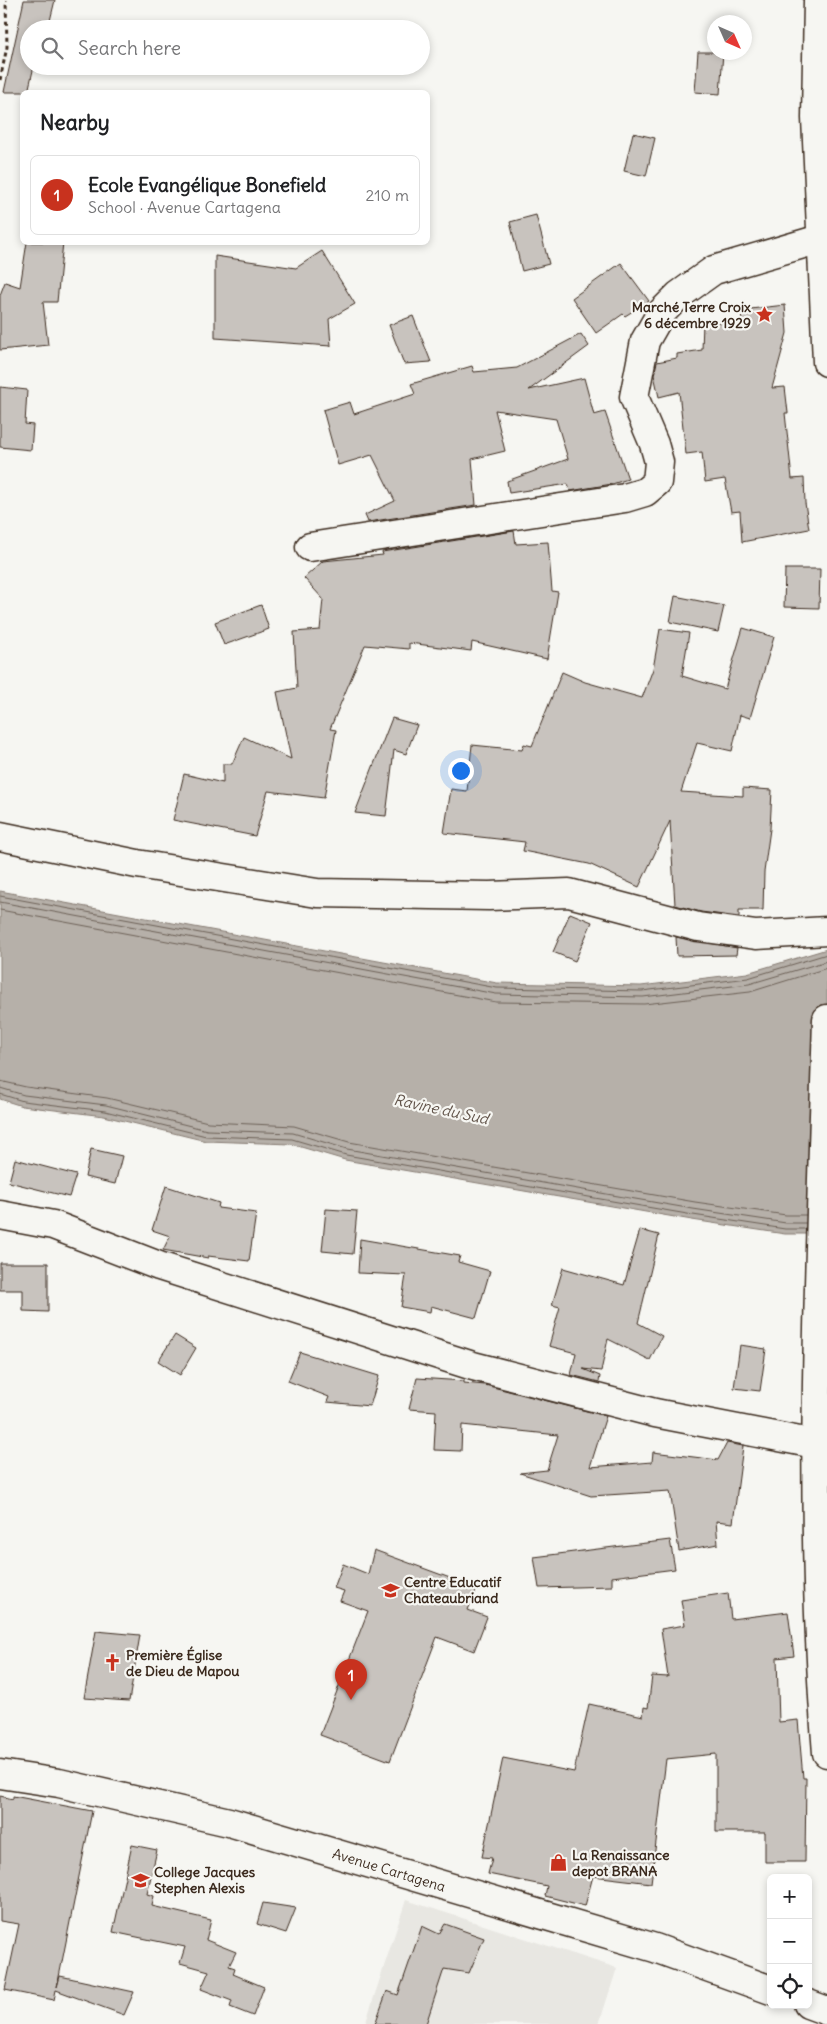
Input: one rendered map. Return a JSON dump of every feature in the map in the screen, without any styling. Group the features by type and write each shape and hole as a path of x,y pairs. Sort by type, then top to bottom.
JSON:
{"street":[{"path":"818,0 816,118 827,362"},
{"path":"310,547 625,498 645,492 657,482 659,462 654,444 634,397 645,341 661,313 679,295 714,270 820,239"},
{"path":"0,836 137,864 317,893 489,896 569,893 698,927 756,935 827,930"},
{"path":"827,1019 815,1444 827,1752"},
{"path":"0,1215 53,1225 159,1266 473,1366 655,1414 815,1444"},
{"name":"Avenue Cartagena","path":"0,1774 59,1783 229,1822 655,1948 767,1989"},
{"path":"812,2005 827,2011"}],"path":[{"path":"0,80 7,48 6,0"}],"shaded area":[{"path":"406,1900 617,1968 599,2024 365,2024"}],"water":[{"name":"Ravine du Sud","path":"0,891 497,983 641,986 747,973 827,949 827,1234 785,1234 692,1220 345,1160 291,1144 206,1141 104,1116 22,1106 0,1099"}],"building":[{"path":"24,0 55,0 50,20 20,20 20,75 32,75 28,90 4,92"},
{"path":"698,52 707,52 707,60 722,60 720,94 695,92"},
{"path":"633,133 655,138 646,176 624,171"},
{"path":"536,215 549,264 522,271 510,222"},
{"path":"27,245 63,245 57,302 43,302 48,345 0,350 0,295 5,282 20,287"},
{"path":"322,251 355,304 329,319 331,346 215,338 215,256 296,268"},
{"path":"621,263 649,301 625,316 623,314 596,333 572,298"},
{"path":"785,305 787,333 772,388 785,387 788,413 785,413 792,479 804,478 809,529 742,542 740,511 731,512 725,479 705,482 702,452 686,454 679,392 659,397 654,375 657,362 677,358 677,354 702,350 703,323 741,323 742,310"},
{"path":"413,316 431,362 404,364 389,325"},
{"path":"581,334 589,346 529,390 584,378 594,415 605,412 628,479 612,484 570,491 568,484 509,493 507,481 568,459 556,419 495,410 505,451 472,459 476,505 368,522 365,515 395,501 372,455 338,465 323,410 350,402 354,414 415,394 411,384 472,366 474,372 517,368"},
{"path":"0,387 27,390 25,424 33,425 31,450 0,447"},
{"path":"514,531 516,544 548,542 552,591 558,592 547,659 472,642 471,651 409,643 409,649 365,645 330,729 336,730 324,798 268,791 255,836 173,820 184,774 223,783 223,764 232,764 244,737 291,759 277,692 297,688 294,632 320,630 323,599 304,578 323,561 383,555 382,552"},
{"path":"785,569 820,569 819,608 784,607"},
{"path":"675,596 724,606 718,632 670,622"},
{"path":"261,605 269,629 224,645 215,622"},
{"path":"743,628 774,637 750,718 740,715 732,751 697,743 681,792 743,796 743,788 772,790 770,829 764,872 763,910 739,910 739,917 701,912 675,905 670,821 639,887 589,864 523,851 525,842 444,833 451,789 467,791 472,745 522,750 524,744 532,746 562,672 585,682 642,698 653,669 660,629 689,633 682,676 725,689"},
{"path":"392,718 417,725 406,754 394,750 386,816 355,813"},
{"path":"570,913 592,922 575,961 553,952"},
{"path":"676,937 737,948 736,955 677,956"},
{"path":"91,1149 122,1156 115,1184 85,1177"},
{"path":"15,1159 76,1175 69,1197 9,1182"},
{"path":"166,1186 219,1203 218,1208 256,1213 249,1261 208,1256 208,1258 163,1250 170,1236 152,1230"},
{"path":"326,1209 357,1211 353,1254 322,1251"},
{"path":"640,1230 659,1235 638,1323 662,1336 650,1360 608,1339 601,1371 583,1369 600,1376 599,1382 571,1375 576,1353 549,1346 560,1307 552,1305 563,1268 624,1285"},
{"path":"360,1239 460,1256 458,1262 490,1271 476,1318 431,1306 430,1312 401,1307 406,1275 358,1273"},
{"path":"0,1263 48,1263 48,1312 23,1311 23,1290 0,1290"},
{"path":"175,1335 196,1348 180,1375 158,1361"},
{"path":"740,1345 766,1349 760,1391 734,1388"},
{"path":"300,1352 379,1376 370,1406 327,1402 329,1397 288,1381"},
{"path":"417,1378 464,1381 464,1383 485,1385 606,1416 590,1467 652,1462 653,1452 718,1460 727,1443 743,1446 733,1523 716,1521 718,1544 679,1551 670,1491 591,1496 520,1473 547,1470 558,1435 462,1425 461,1451 434,1450 436,1411 409,1409"},
{"path":"670,1540 675,1569 612,1577 612,1586 539,1588 534,1557"},
{"path":"374,1550 477,1588 468,1610 487,1617 474,1651 437,1637 390,1761 320,1735 368,1611 340,1601 344,1591 334,1588 343,1564 368,1574"},
{"path":"728,1593 731,1619 788,1612 794,1656 777,1658 779,1722 798,1720 803,1778 806,1778 805,1862 765,1862 765,1832 716,1832 716,1754 666,1759 651,1883 593,1876 585,1906 545,1896 547,1886 488,1874 492,1858 482,1857 503,1758 574,1772 589,1704 643,1716 644,1707 648,1708 652,1676 668,1677 661,1629 685,1625 681,1600"},
{"path":"96,1631 140,1635 129,1701 84,1698"},
{"path":"0,1796 13,1799 13,1796 92,1811 57,1987 60,1976 134,1992 124,2015 56,1990 54,2000 5,1990 19,1924 0,1921"},
{"path":"132,1845 157,1850 147,1894 154,1896 152,1906 211,1920 206,1940 236,1952 229,1966 235,1968 233,1974 264,1987 253,2016 230,2007 232,2001 201,1989 209,1971 180,1963 185,1947 113,1932"},
{"path":"263,1903 296,1908 286,1933 257,1924"},
{"path":"445,1924 484,1938 469,1973 444,1969 426,2024 375,2024 387,1991 398,1995 422,1926 439,1934"}],"place":[{"name":"Marché Terre Croix 6 décembre 1929","path":"765,315"},
{"name":"Centre Educatif Chateaubriand","path":"390,1590"},
{"name":"Première Église de Dieu de Mapou","path":"112,1663"},
{"name":"Ecole Evangélique Bonefield","path":"351,1700"},
{"name":"La Renaissance depot BRANA","path":"558,1863"},
{"name":"College Jacques Stephen Alexis","path":"140,1880"}]}
